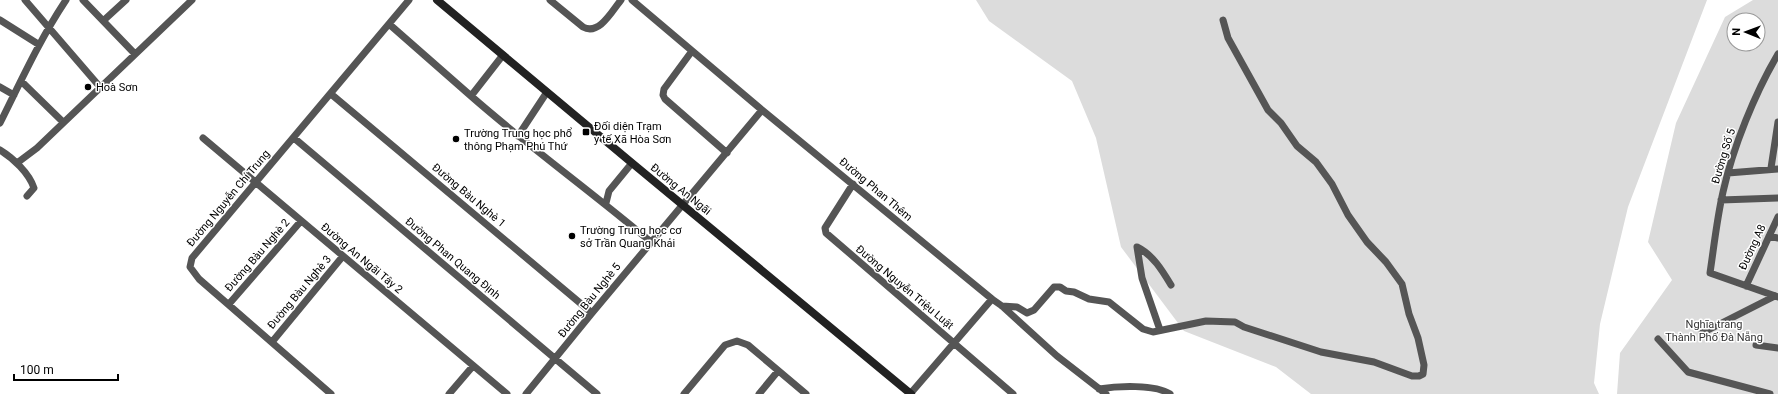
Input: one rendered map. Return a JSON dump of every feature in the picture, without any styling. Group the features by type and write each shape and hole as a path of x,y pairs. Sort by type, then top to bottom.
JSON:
{"main road":[{"name":"Đường An Ngãi","path":"437,0 911,394"}],"street":[{"path":"25,0 100,87"},
{"path":"0,123 38,44 48,26 66,0"},
{"path":"83,0 135,54"},
{"path":"103,21 126,0"},
{"path":"17,163 37,148 192,0"},
{"name":"Đường Nguyễn Chí Trung","path":"331,394 193,273 190,267 192,258 409,0"},
{"path":"550,0 588,30 593,30 598,27 621,0"},
{"name":"Đường Phan Thêm","path":"632,0 762,110 1002,306 1041,342 1106,394"},
{"path":"0,20 38,44"},
{"path":"1002,306 1017,308 1027,313 1034,310 1054,287 1060,287 1066,291 1074,292 1089,299 1109,302 1143,329 1153,332 1206,321 1235,322 1244,327 1320,352 1374,362 1412,376 1419,376 1423,374 1424,365 1418,338 1409,314 1402,284 1386,262 1367,242 1348,215 1332,184 1316,162 1297,146 1281,123 1268,110 1228,38 1224,20"},
{"path":"389,24 518,136 606,203 651,242"},
{"path":"692,51 664,89 663,95 665,99 727,153"},
{"name":"Đường Số 5","path":"1746,286 1710,272 1721,200 1728,173 1752,105 1778,54"},
{"path":"471,96 503,55"},
{"path":"21,81 63,122"},
{"path":"0,87 14,95"},
{"path":"518,136 547,92"},
{"name":"Đường Bàu Nghè 1","path":"331,94 592,313"},
{"name":"Đường Bàu Nghè 5","path":"526,394 762,110"},
{"path":"1728,173 1774,168 1778,122"},
{"name":"Đường An Ngãi Tây 2","path":"203,138 507,394"},
{"name":"Đường Phan Quang Định","path":"294,138 597,394"},
{"path":"0,150 17,163 34,188 27,196"},
{"path":"606,203 608,191 632,163"},
{"name":"Đường Nguyễn Triệu Luật","path":"853,184 825,228 826,233 1013,394"},
{"path":"1721,200 1778,198"},
{"name":"Đường A8","path":"1746,286 1778,217"},
{"name":"Đường Bàu Nghè 2","path":"229,304 301,221"},
{"path":"1769,236 1778,238"},
{"path":"1160,330 1142,278 1137,247 1145,251 1154,260 1171,285"},
{"name":"Đường Bàu Nghè 3","path":"272,342 343,256"},
{"path":"1746,286 1777,297"},
{"path":"1702,333 1777,297"},
{"path":"911,394 992,299"},
{"path":"1658,339 1688,372 1770,394"},
{"path":"684,394 725,345 734,341 743,342 748,345 806,394"},
{"path":"1756,345 1778,348"},
{"path":"450,394 473,366"},
{"path":"759,394 778,371"},
{"path":"1099,389 1112,387 1148,388 1164,390 1170,394"}],"green space":[{"path":"976,0 1707,0 1628,207 1600,324 1594,383 1599,394 1311,394 1276,367 1184,331 1121,247 1096,138 1072,81 989,21"},
{"name":"Nghĩa trang Thành Phố Đà Nẵng","path":"1753,0 1778,0 1778,394 1617,394 1620,353 1672,280 1648,242 1676,123 1725,17 1726,52 1766,52 1766,12 1733,12"}],"place":[{"name":"Hoà Sơn","path":"88,87"},
{"name":"Đối diện Trạm y tế Xã Hòa Sơn","path":"586,132"},
{"name":"Trường Trung học phổ thông Phạm Phú Thứ","path":"456,139"},
{"name":"Trường Trung học cơ sở Trần Quang Khải","path":"572,236"}]}
